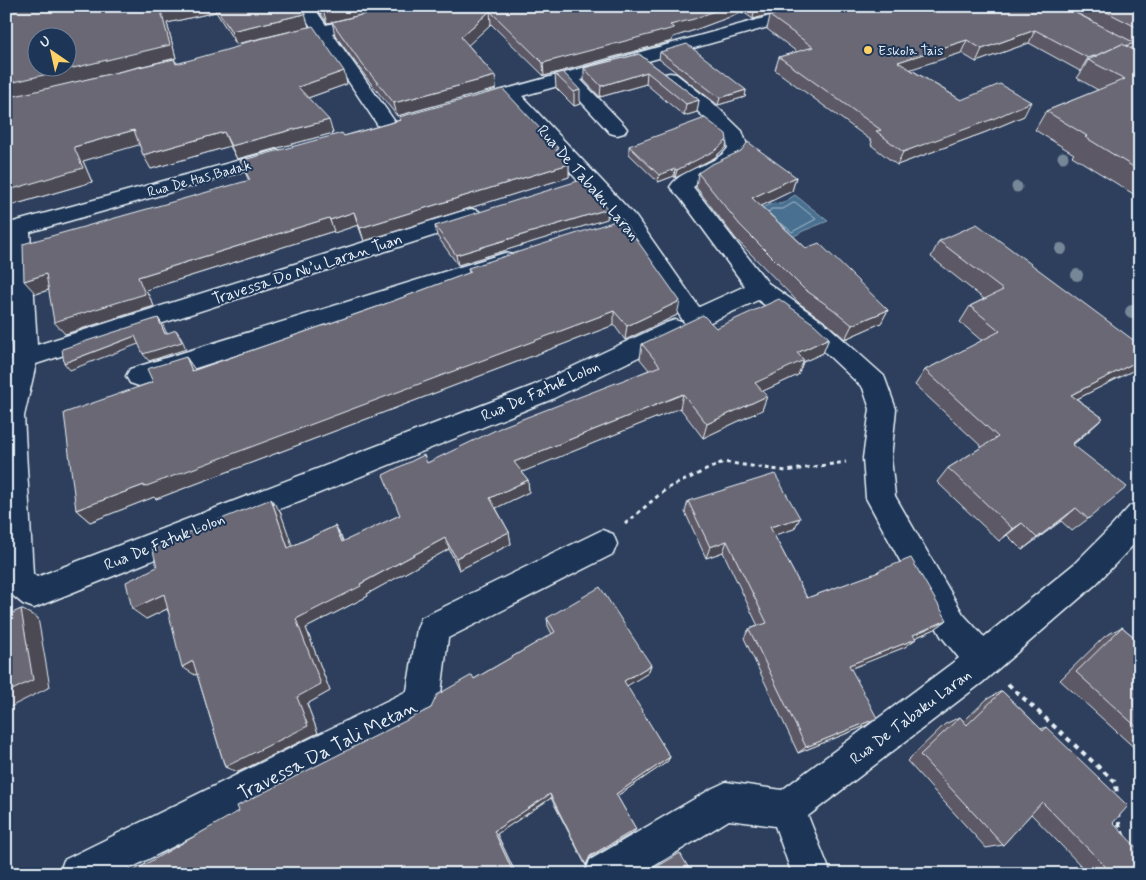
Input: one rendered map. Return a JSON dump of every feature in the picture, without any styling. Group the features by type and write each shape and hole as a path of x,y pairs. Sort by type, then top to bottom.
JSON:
{"street":[{"path":"305,6 324,30 388,126"},
{"path":"266,44 428,6"},
{"path":"482,101 826,6"},
{"name":"Rua De Tabaku Laran","path":"643,57 706,107 735,135 738,148 730,160 699,174 680,187 688,194 760,289 818,331 849,362 875,383 883,409 876,458 881,498 952,625 982,660 787,808"},
{"path":"569,78 617,129"},
{"name":"Rua De Tabaku Laran","path":"510,94 580,182 695,319"},
{"path":"369,131 407,121"},
{"name":"Rua De Has Badak","path":"13,230 294,152"},
{"name":"Travessa Do Nu’u Laran Tuan","path":"25,358 495,209"},
{"name":"Rua De Fatuk Lolon","path":"13,230 25,358 11,416 18,581 34,593 541,393 695,319"},
{"path":"139,376 524,255"},
{"path":"695,319 760,289"},
{"path":"982,660 1080,579 1124,535 1140,515"},
{"name":"Travessa Da Tali Metan","path":"78,874 423,701 433,629 602,544"},
{"path":"604,874 726,801 787,808 812,874"}],"path":[{"path":"602,544 666,489 723,462 786,471 876,458"},
{"path":"982,660 1116,783 1119,824 1125,840"}],"water":[{"path":"795,195 828,221 791,238 758,209 774,203 781,204"}],"building":[{"path":"6,6 180,6 161,11 170,45 78,67 78,28 28,28 28,78 31,78 6,84"},
{"path":"215,6 300,6 305,14 231,31"},
{"path":"321,6 340,6 323,10"},
{"path":"399,6 727,6 694,19 670,25 674,28 543,63 490,11 461,37 495,76 394,103 362,64 332,22"},
{"path":"806,6 1062,6 1135,43 1125,46 1122,44 1088,58 1035,30 982,49 967,40 898,62 961,100 1000,84 1031,102 993,119 903,152 876,131 881,130 779,57 813,47 770,16"},
{"path":"1095,6 1140,6 1140,29"},
{"path":"313,26 344,71 298,87 329,120 231,146 224,132 143,155 134,130 74,147 83,168 6,191 6,98 174,59 176,64 240,46 239,44"},
{"path":"687,44 746,90 720,98 660,52"},
{"path":"1122,44 1140,53 1140,171 1046,111 1125,79 1088,60"},
{"path":"639,54 699,100 686,104 647,72 601,86 584,68"},
{"path":"563,72 580,90 574,92 555,74"},
{"path":"503,89 559,149 556,150 569,164 360,228 354,212 330,220 329,218 138,277 145,294 54,322 46,274 24,281 23,244 250,180 240,161 342,133 344,136 401,120 399,117"},
{"path":"705,118 726,134 727,140 716,150 677,170 659,175 629,146"},
{"path":"748,142 796,177 752,198 806,248 819,243 888,310 852,325 804,289 740,225 698,173 710,165 741,151"},
{"path":"581,180 608,209 456,255 435,226"},
{"path":"622,219 680,301 627,326 614,311 144,487 144,485 76,510 64,413 153,382 147,369 186,357 192,371 377,307 471,272 468,268"},
{"path":"977,224 1140,345 1140,360 1071,395 1103,418 1072,444 1127,487 1088,519 1076,508 1037,538 1022,523 1013,529 948,468 998,437 925,370 1000,331 970,306 1003,290 939,241"},
{"path":"779,299 814,324 829,338 797,353 804,360 755,383 767,396 707,424 683,394 514,462 528,480 490,498 509,532 456,558 445,538 360,584 361,586 296,619 321,684 297,697 308,726 225,767 193,661 182,667 164,594 132,609 126,582 157,567 152,547 271,499 288,548 335,526 342,542 400,515 383,475 424,455 427,463 504,426 660,366 642,344 703,315 716,328"},
{"path":"158,318 165,334 176,330 182,342 143,354 135,336 64,363 62,349"},
{"path":"775,474 800,518 770,527 807,598 879,572 911,558 947,620 913,635 916,639 849,665 877,718 806,747 749,629 767,623 727,541 710,547 688,501"},
{"path":"600,587 651,665 624,681 670,757 616,794 636,829 590,856 586,865 550,794 494,831 514,874 128,874 239,811 237,806 431,708 437,695 472,675 474,679 555,632 547,618"},
{"path":"21,609 33,680 6,693 6,616"},
{"path":"1122,627 1140,642 1140,730 1076,672"},
{"path":"1002,691 1043,731 1046,727 1128,806 1113,823 1140,851 1140,874 1102,874 1107,868 1042,802 1003,845 920,755 960,717 967,725"},
{"path":"680,853 692,874 645,874"}],"place":[{"name":"Eskola Tais","path":"868,50"}]}
